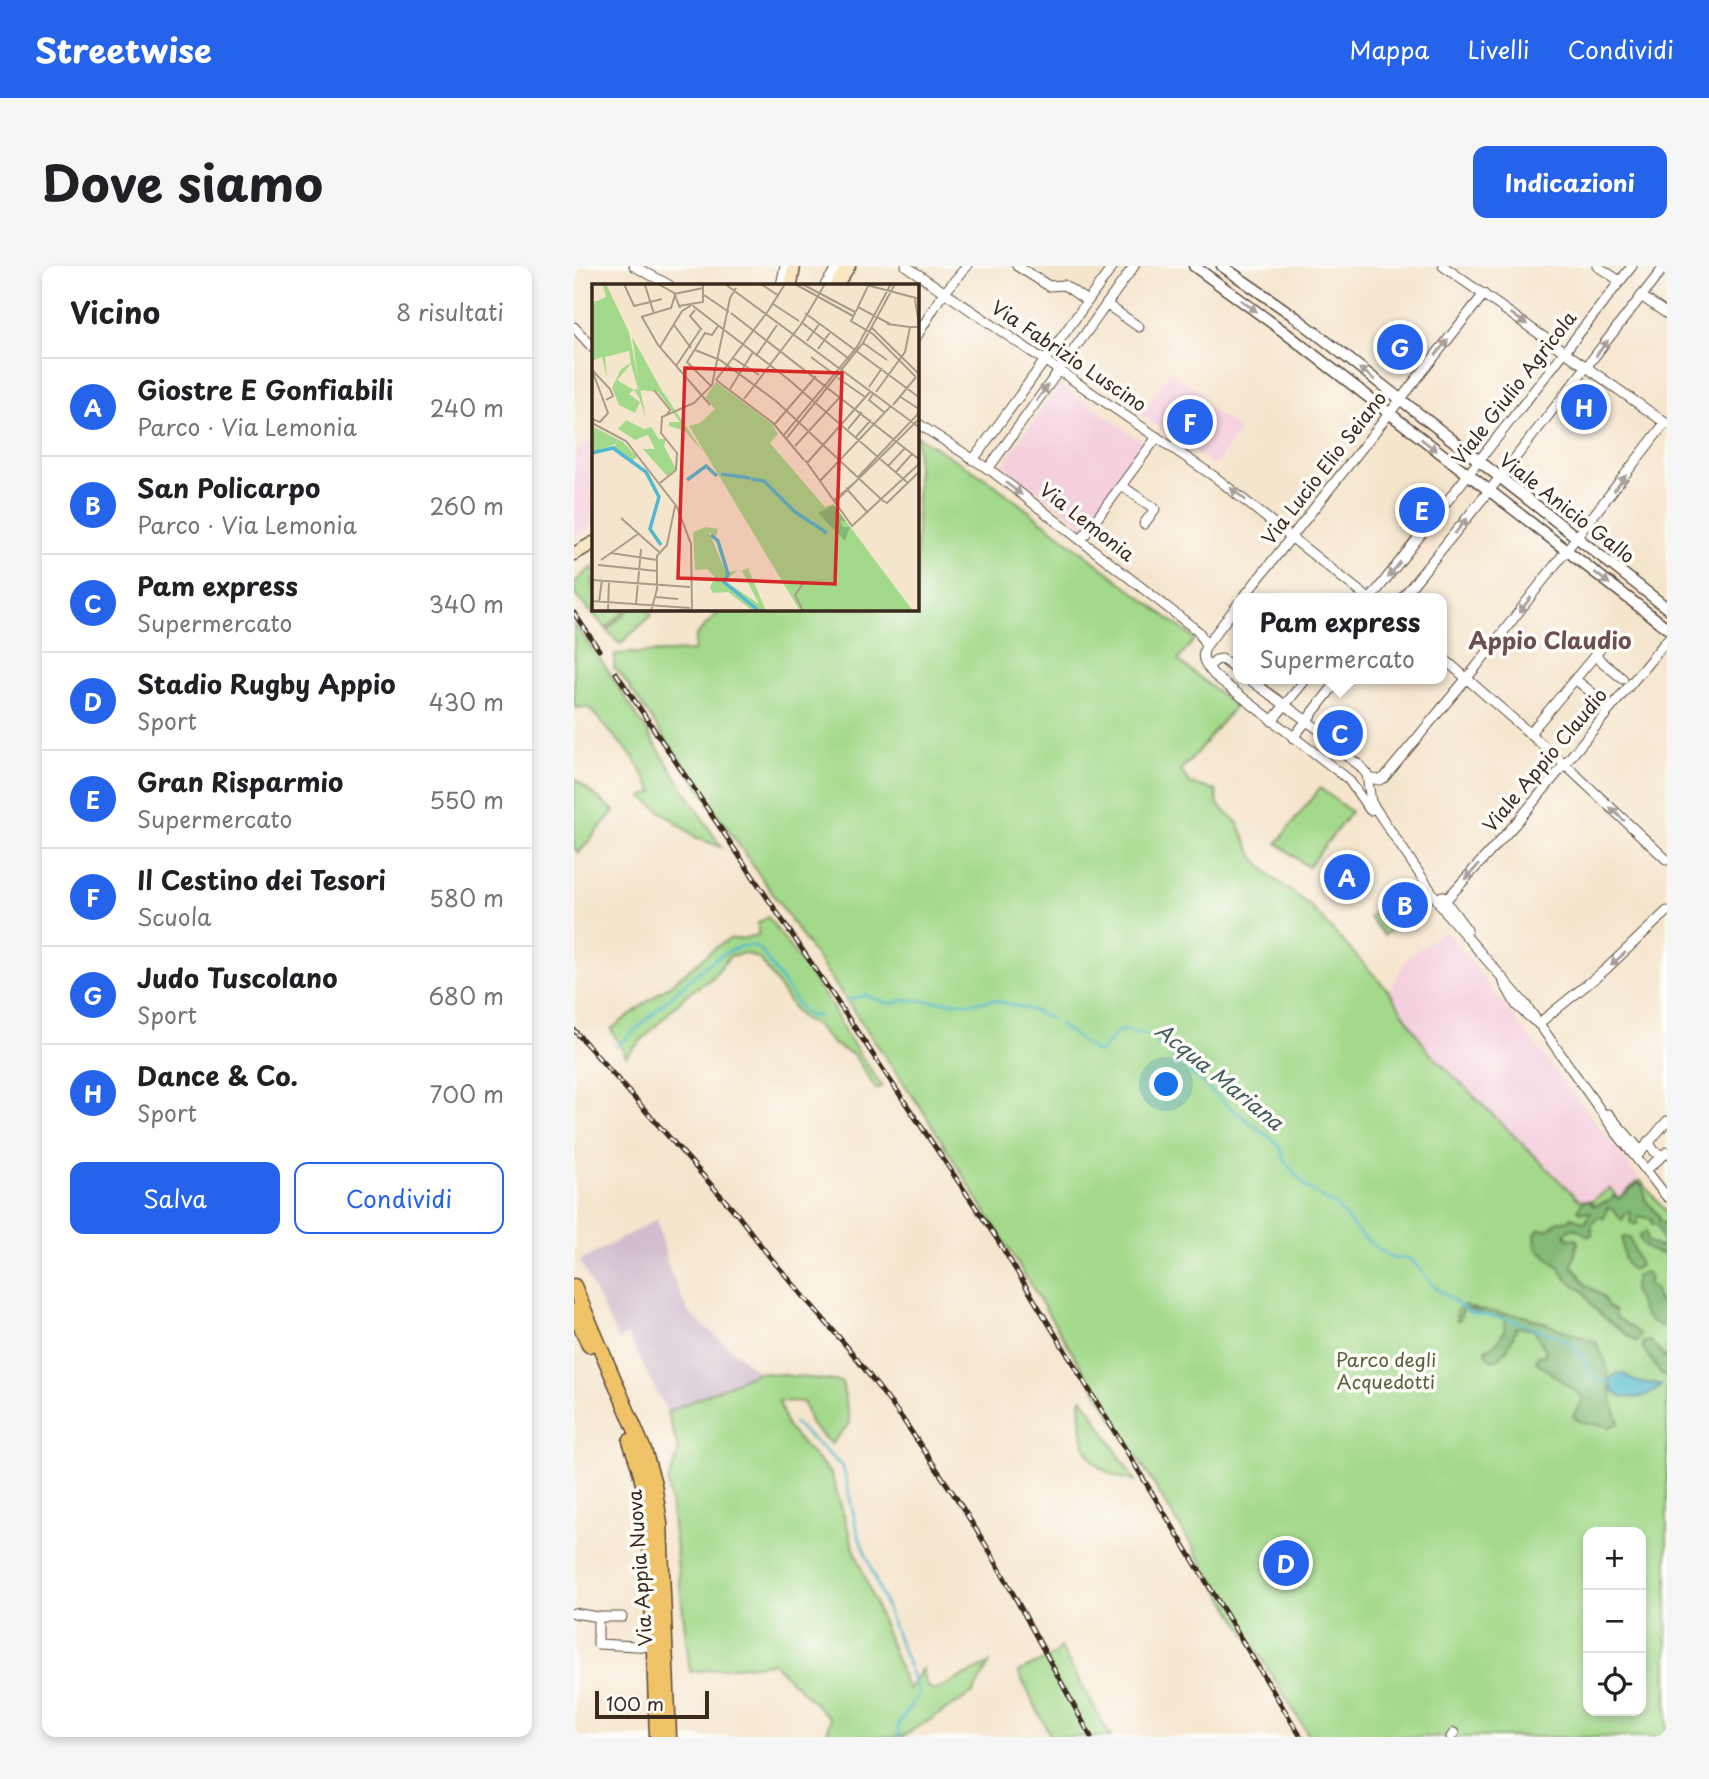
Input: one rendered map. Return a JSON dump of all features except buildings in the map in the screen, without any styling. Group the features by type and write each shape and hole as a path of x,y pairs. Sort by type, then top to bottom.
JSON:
{"main road":[{"path":"791,284 794,266"},
{"path":"837,284 849,266"},
{"path":"574,554 592,544"},
{"name":"Via Appia Nuova","path":"574,1286 644,1450 654,1484 661,1537 669,1737"},
{"name":"Via Appia Nuova","path":"574,1311 635,1455 649,1510 657,1737"}],"street":[{"path":"635,266 667,284"},
{"path":"781,284 785,266"},
{"path":"826,284 838,266"},
{"name":"Via Fabrizio Luscino","path":"906,266 1215,477 1363,593"},
{"path":"919,333 944,292 967,266"},
{"path":"1017,266 1049,286 1064,285 1087,301"},
{"path":"974,460 1113,266"},
{"path":"988,469 1134,266"},
{"name":"Viale Anicio Gallo","path":"1194,266 1290,336 1667,628"},
{"name":"Viale Anicio Gallo","path":"1222,266 1301,322 1667,608"},
{"path":"1255,684 1322,732 1328,742 1367,774 1376,780 1388,775 1468,678 1666,424 1443,266"},
{"path":"1597,266 1620,281"},
{"name":"Viale Giulio Agricola","path":"1374,593 1632,266"},
{"path":"1406,593 1490,491 1665,266"},
{"name":"Via Lucio Elio Seiano","path":"1247,593 1484,294"},
{"path":"1642,296 1667,314"},
{"path":"1106,304 1139,327"},
{"path":"1290,336 1301,322"},
{"path":"574,327 592,347"},
{"name":"Via Lemonia","path":"919,424 988,469 1081,540 1199,632 1206,646"},
{"path":"1081,540 1157,437"},
{"path":"1122,486 1155,509 1144,524"},
{"path":"1233,611 1206,646 1202,657 1215,676 1353,784 1377,819 1392,834"},
{"path":"1530,733 1612,635"},
{"name":"Viale Appio Claudio","path":"1446,900 1508,833 1667,640"},
{"path":"1595,656 1623,679"},
{"path":"1209,666 1221,659 1233,667"},
{"path":"1447,662 1530,733 1667,860"},
{"path":"1576,680 1611,708"},
{"path":"1272,721 1302,684"},
{"path":"1293,738 1335,684"},
{"path":"1353,784 1361,781 1367,774"},
{"path":"1367,774 1369,797 1392,834 1503,979 1517,1006 1538,1024 1599,1107 1619,1125 1639,1154 1646,1170 1667,1197"},
{"path":"1428,883 1446,900 1449,911"},
{"path":"1538,1024 1605,970 1667,911"},
{"path":"1639,1154 1667,1121"},
{"path":"1648,1141 1654,1151 1665,1154"},
{"path":"1646,1170 1665,1154"},
{"path":"574,1614 622,1617"},
{"path":"598,1617 598,1644 654,1647"}],"shaded area":[{"path":"1170,371 1203,394 1199,401 1240,430 1214,466 1140,415"},
{"path":"1059,384 1143,442 1085,527 1003,465"},
{"path":"592,440 592,526 574,537 574,452"},
{"path":"1446,930 1640,1180 1618,1198 1580,1200 1428,1051 1389,991 1408,957"},
{"path":"657,1219 668,1266 688,1312 758,1372 667,1412 628,1335 618,1340 580,1261"}],"green space":[{"name":"Parco degli Acquedotti","path":"919,437 991,482 1195,639 1178,660 1235,706 1180,770 1191,784 1216,790 1218,805 1238,823 1254,858 1273,878 1309,905 1389,991 1428,1051 1579,1200 1592,1201 1610,1188 1618,1198 1640,1180 1667,1213 1667,1737 1310,1737 925,1114 619,672 614,669 615,654 694,651 696,635 720,611 919,611"},
{"path":"592,567 592,611 625,611 606,628 574,594 574,583"},
{"path":"628,611 648,611 652,615 620,644 607,630"},
{"path":"574,624 605,666 721,847 697,838 642,797 654,792 633,757 589,708 574,707"},
{"path":"574,778 614,811 579,853 574,848"},
{"path":"1320,788 1351,812 1308,867 1277,843"},
{"path":"1344,861 1362,882 1349,893 1331,872"},
{"path":"1404,891 1418,909 1406,918 1392,901"},
{"path":"1385,903 1401,922 1384,935 1369,917"},
{"path":"768,917 830,1003 846,1034 882,1086 876,1089 854,1055 833,1044 816,1025 805,1021 760,959 745,953 730,956 712,978 686,995 626,1056 611,1029 729,939 758,935 758,923"},
{"path":"1639,1183 1643,1187 1645,1199 1659,1216 1659,1221 1667,1225 1667,1259 1664,1254 1646,1247 1639,1236 1646,1231 1647,1241 1658,1247 1664,1246 1657,1225 1652,1224 1651,1219 1639,1216 1637,1224 1632,1224 1631,1213 1628,1211 1622,1220 1613,1209 1607,1208 1604,1218 1598,1217 1592,1224 1592,1235 1588,1236 1574,1229 1565,1234 1568,1239 1576,1238 1578,1242 1572,1266 1586,1286 1600,1294 1607,1306 1615,1311 1615,1316 1640,1334 1637,1342 1599,1313 1584,1292 1566,1278 1560,1267 1536,1248 1535,1234 1539,1229 1548,1230 1557,1222 1572,1217 1585,1223 1591,1212 1580,1212 1578,1209 1583,1201 1591,1202 1593,1206 1610,1201 1614,1195 1618,1199"},
{"path":"1622,1238 1630,1238 1640,1266 1632,1270 1624,1256"},
{"path":"1646,1272 1650,1280 1647,1284 1655,1288 1657,1299 1665,1309 1667,1329 1644,1315 1633,1291 1636,1275"},
{"path":"1464,1305 1478,1310 1525,1316 1596,1342 1606,1363 1619,1423 1609,1427 1580,1422 1573,1416 1584,1398 1536,1362 1538,1356 1544,1355 1546,1351 1534,1330 1517,1327 1505,1352 1492,1361 1486,1355 1486,1349 1500,1338 1506,1321 1503,1317 1488,1316 1467,1309 1457,1321 1456,1311"},
{"path":"1650,1341 1667,1360 1667,1377 1660,1373 1643,1348 1643,1342"},
{"path":"758,1372 842,1382 850,1423 831,1444 811,1425 803,1402 779,1401 787,1427 831,1474 855,1551 908,1690 922,1669 926,1685 934,1691 990,1663 973,1693 902,1737 827,1737 830,1718 773,1663 690,1672 668,1482 679,1451 667,1412"},
{"path":"1083,1398 1135,1481 1104,1471 1088,1454 1082,1431 1080,1400"},
{"path":"1060,1647 1111,1737 1051,1737 1018,1672 1054,1655"}],"water":[{"path":"1618,1373 1638,1382 1661,1385 1643,1396 1623,1396 1612,1390 1611,1378"}],"waterway":[{"name":"Acqua Mariana","path":"616,1046 707,965 727,952 745,946 760,949 803,1012 809,1016 818,1016"},
{"name":"Acqua Mariana","path":"845,1001 865,995 890,1004 903,1000 972,1003 994,1000 1031,1010 1051,1019"},
{"name":"Acqua Mariana","path":"1059,1024 1094,1051 1100,1052 1116,1033 1122,1030 1150,1036 1227,1105 1274,1141 1280,1147 1284,1160 1307,1188 1336,1206 1375,1247 1394,1259 1412,1260 1435,1287 1470,1313 1506,1319 1569,1342 1583,1356 1592,1377 1613,1382"},
{"path":"794,1423 843,1467 858,1534 919,1693 898,1725 899,1737"}],"railway":[{"path":"574,613 599,650"},
{"path":"616,673 997,1239 1301,1737"},
{"path":"574,1030 737,1214 769,1256 849,1349 902,1418 992,1555 1091,1737"}],"place":[{"name":"Judo Tuscolano","path":"1400,347"},
{"name":"Dance & Co.","path":"1584,407"},
{"name":"Il Cestino dei Tesori","path":"1190,422"},
{"name":"Gran Risparmio","path":"1422,510"},
{"name":"Pam express","path":"1340,733"},
{"name":"Giostre E Gonfiabili","path":"1347,877"},
{"name":"San Policarpo","path":"1405,905"},
{"name":"Stadio Rugby Appio","path":"1286,1563"}],"district":[{"name":"Appio Claudio","path":"1550,641"}]}
